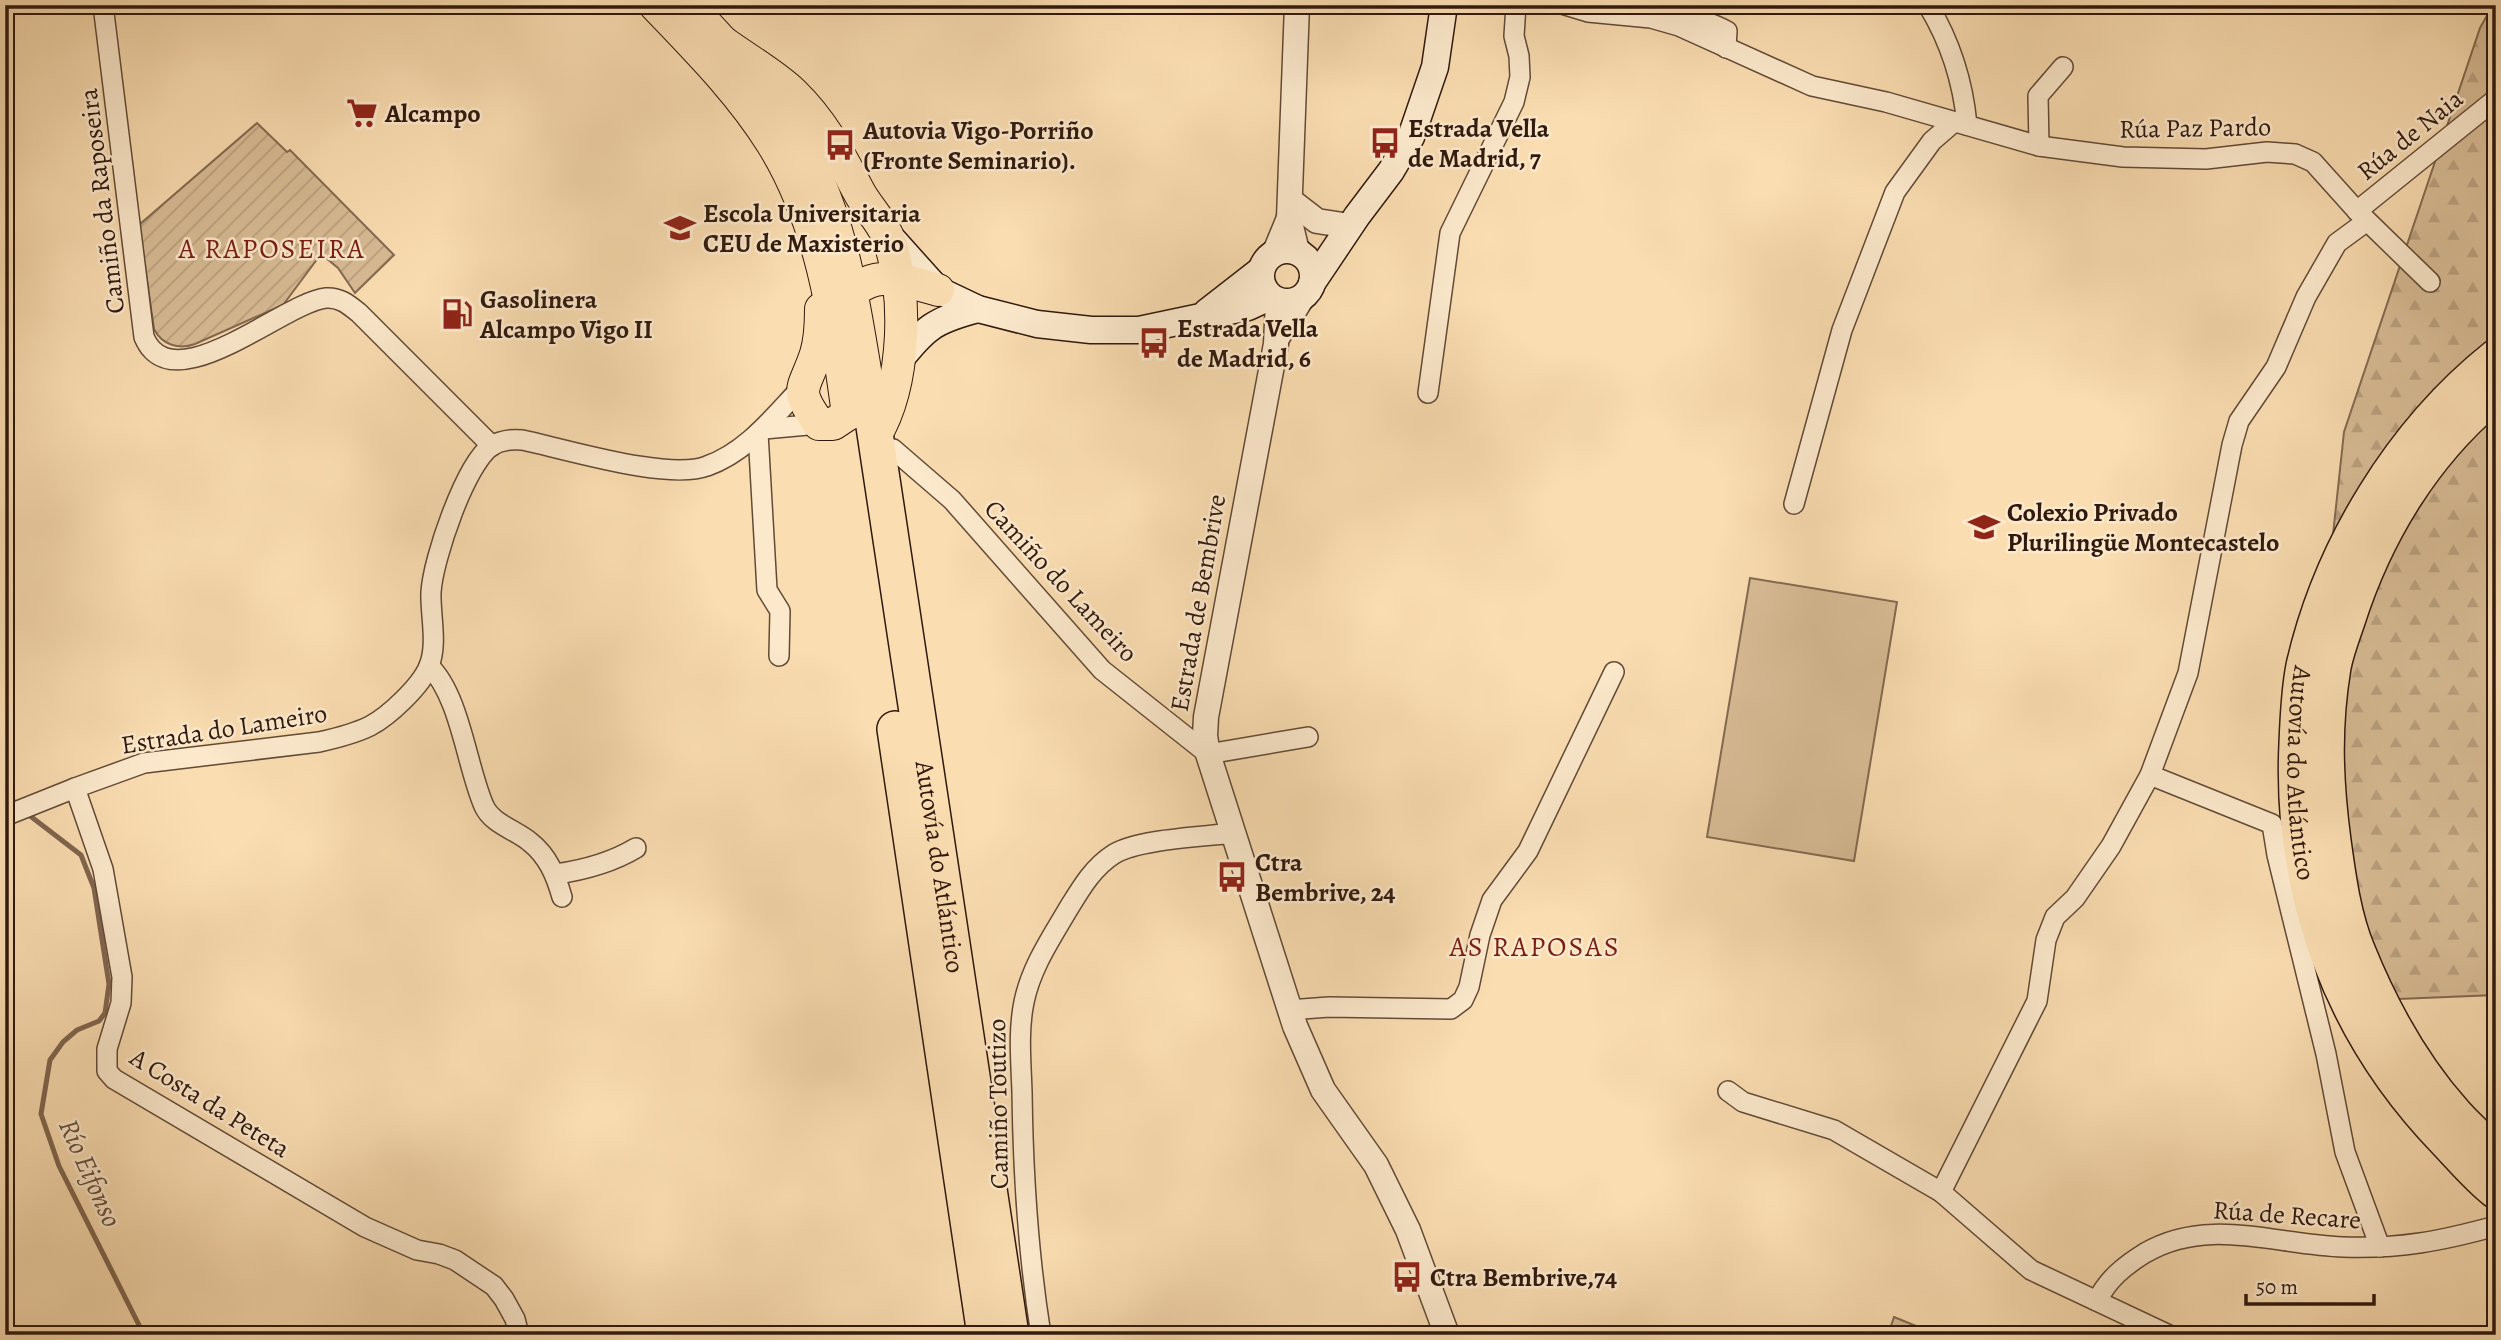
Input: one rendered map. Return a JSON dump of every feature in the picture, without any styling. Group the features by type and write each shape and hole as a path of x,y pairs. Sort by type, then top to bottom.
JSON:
{"highway":[{"path":"655,5 737,94 772,143 794,185 822,263 842,303"},
{"path":"688,5 756,80 791,129 811,165 830,211 842,248 846,413"},
{"path":"724,43 792,93 830,136 864,204 885,231 896,261 903,317 887,417 876,442"},
{"path":"817,352 822,263"},
{"path":"846,413 807,406 802,387 842,303 866,282 898,279 938,289"},
{"name":"Autovía do Atlántico","path":"2496,357 2469,378 2432,417 2397,461 2364,512 2331,583 2304,666 2298,714 2295,788 2308,886 2326,955 2358,1022 2415,1110 2496,1191"},
{"path":"846,413 897,363"},
{"name":"Autovía do Atlántico","path":"2496,393 2452,433 2417,477 2388,522 2356,593 2334,664 2326,722 2326,781 2339,882 2356,948 2385,1009 2412,1056 2453,1112 2496,1154"},
{"name":"Autovía do Atlántico","path":"846,413 876,442 1011,1335"},
{"name":"Autovía do Atlántico","path":"846,413 985,1335"},
{"path":"2415,1110 2463,1182 2496,1212"}],"main road":[{"path":"885,231 938,289 978,309 1037,324 1114,331 1150,328 1203,315 1281,307 1385,180 1411,137 1435,67 1445,8"},
{"path":"1203,315 1284,257 1350,220"},
{"path":"1281,307 1261,285 1284,257"},
{"path":"1281,307 1311,266 1284,257"},
{"path":"897,363 924,331 947,317 978,309"}],"street":[{"name":"Camiño da Raposeira","path":"103,5 144,337 154,354 164,359 190,359 247,336 314,301 335,299 359,313 492,446"},
{"path":"1284,257 1290,209 1297,5"},
{"path":"1428,393 1450,233 1514,102 1520,77 1514,36 1516,5"},
{"name":"Rúa Paz Pardo","path":"1565,5 1588,12 1651,18 1679,26 1812,86 1886,102 2039,146 2123,157 2206,159 2267,152 2295,154 2313,162 2362,216 2430,282"},
{"path":"1672,5 1682,13 1712,22 1727,31 1726,48"},
{"path":"1794,504 1842,330 1895,192 1932,141 1961,124 1966,107 1946,36 1928,5"},
{"path":"2039,146 2038,96 2063,67"},
{"name":"Rúa de Naia","path":"1941,1192 2037,1001 2046,940 2055,917 2075,898 2111,846 2150,775 2188,673 2232,445 2239,421 2276,367 2306,298 2337,243 2362,216 2496,99"},
{"path":"1290,209 1317,221 1350,220"},
{"name":"Estrada de Bembrive","path":"1281,307 1206,717 1205,736 1208,754 1289,1010 1308,1059 1323,1090 1376,1165 1402,1219 1447,1335"},
{"path":"562,897 556,874 544,856 531,842 497,821 484,808 466,745 447,693 429,666 432,652 431,592 439,551 467,479 492,446 510,439 663,470 691,470 708,466 761,431 802,387"},
{"path":"761,431 846,413"},
{"path":"761,431 767,590 780,611 779,656"},
{"name":"Camiño do Lameiro","path":"876,442 893,449 951,500 1102,670 1208,754"},
{"name":"Estrada do Lameiro","path":"5,816 144,764 298,745 347,735 372,725 393,709 415,687 429,666"},
{"path":"1289,1010 1329,1007 1451,1009 1463,1000 1469,988 1480,935 1492,900 1528,851 1614,672"},
{"path":"1208,754 1308,737"},
{"path":"2150,775 2272,824 2277,855 2326,1054 2345,1152 2380,1247"},
{"name":"A Costa da Peteta","path":"75,788 103,869 122,977 121,1003 107,1049 107,1071 114,1079 365,1227 417,1250 455,1260 494,1286 515,1319 519,1335"},
{"name":"Camiño Toutizo","path":"1041,1335 1028,1246 1023,1165 1021,1027 1024,1003 1034,970 1082,887 1099,866 1115,853 1137,845 1233,833"},
{"path":"556,874 582,870 621,857 636,848"},
{"path":"1728,1091 1742,1102 1833,1130 1941,1192 2031,1270 2169,1335"},
{"name":"Rúa de Recare","path":"2097,1301 2106,1283 2128,1263 2166,1242 2193,1235 2242,1234 2340,1247 2380,1247 2417,1245 2496,1226"}],"green space":[{"path":"2493,5 2496,5 2496,995 2349,1001 2298,861 2344,432 2480,28"},
{"path":"257,123 287,152 290,150 394,255 355,293 338,268 321,254 283,305 195,344 172,345 162,339 154,329 139,225"},
{"path":"1750,578 1897,602 1854,861 1707,837"},
{"path":"1894,1317 1938,1335 1888,1335"}],"waterway":[{"name":"Río Eifonso","path":"5,792 18,806"},
{"name":"Río Eifonso","path":"25,812 81,855 94,888 109,984 105,1013 99,1021 77,1030 63,1042 50,1060 41,1114 59,1166 144,1335"}],"place":[{"name":"Alcampo","path":"362,113"},
{"name":"Estrada Vella de Madrid, 7","path":"1385,143"},
{"name":"Autovia Vigo-Porriño (Fronte Seminario).","path":"840,145"},
{"name":"Escola Universitaria CEU de Maxisterio","path":"680,228"},
{"name":"Gasolinera Alcampo Vigo II","path":"457,314"},
{"name":"Estrada Vella de Madrid, 6","path":"1154,343"},
{"name":"Colexio Privado Plurilingüe Montecastelo","path":"1984,527"},
{"name":"Ctra Bembrive, 24","path":"1232,877"},
{"name":"Ctra Bembrive,74","path":"1407,1277"}],"district":[{"name":"A RAPOSEIRA","path":"272,249"},
{"name":"AS RAPOSAS","path":"1535,947"}]}
